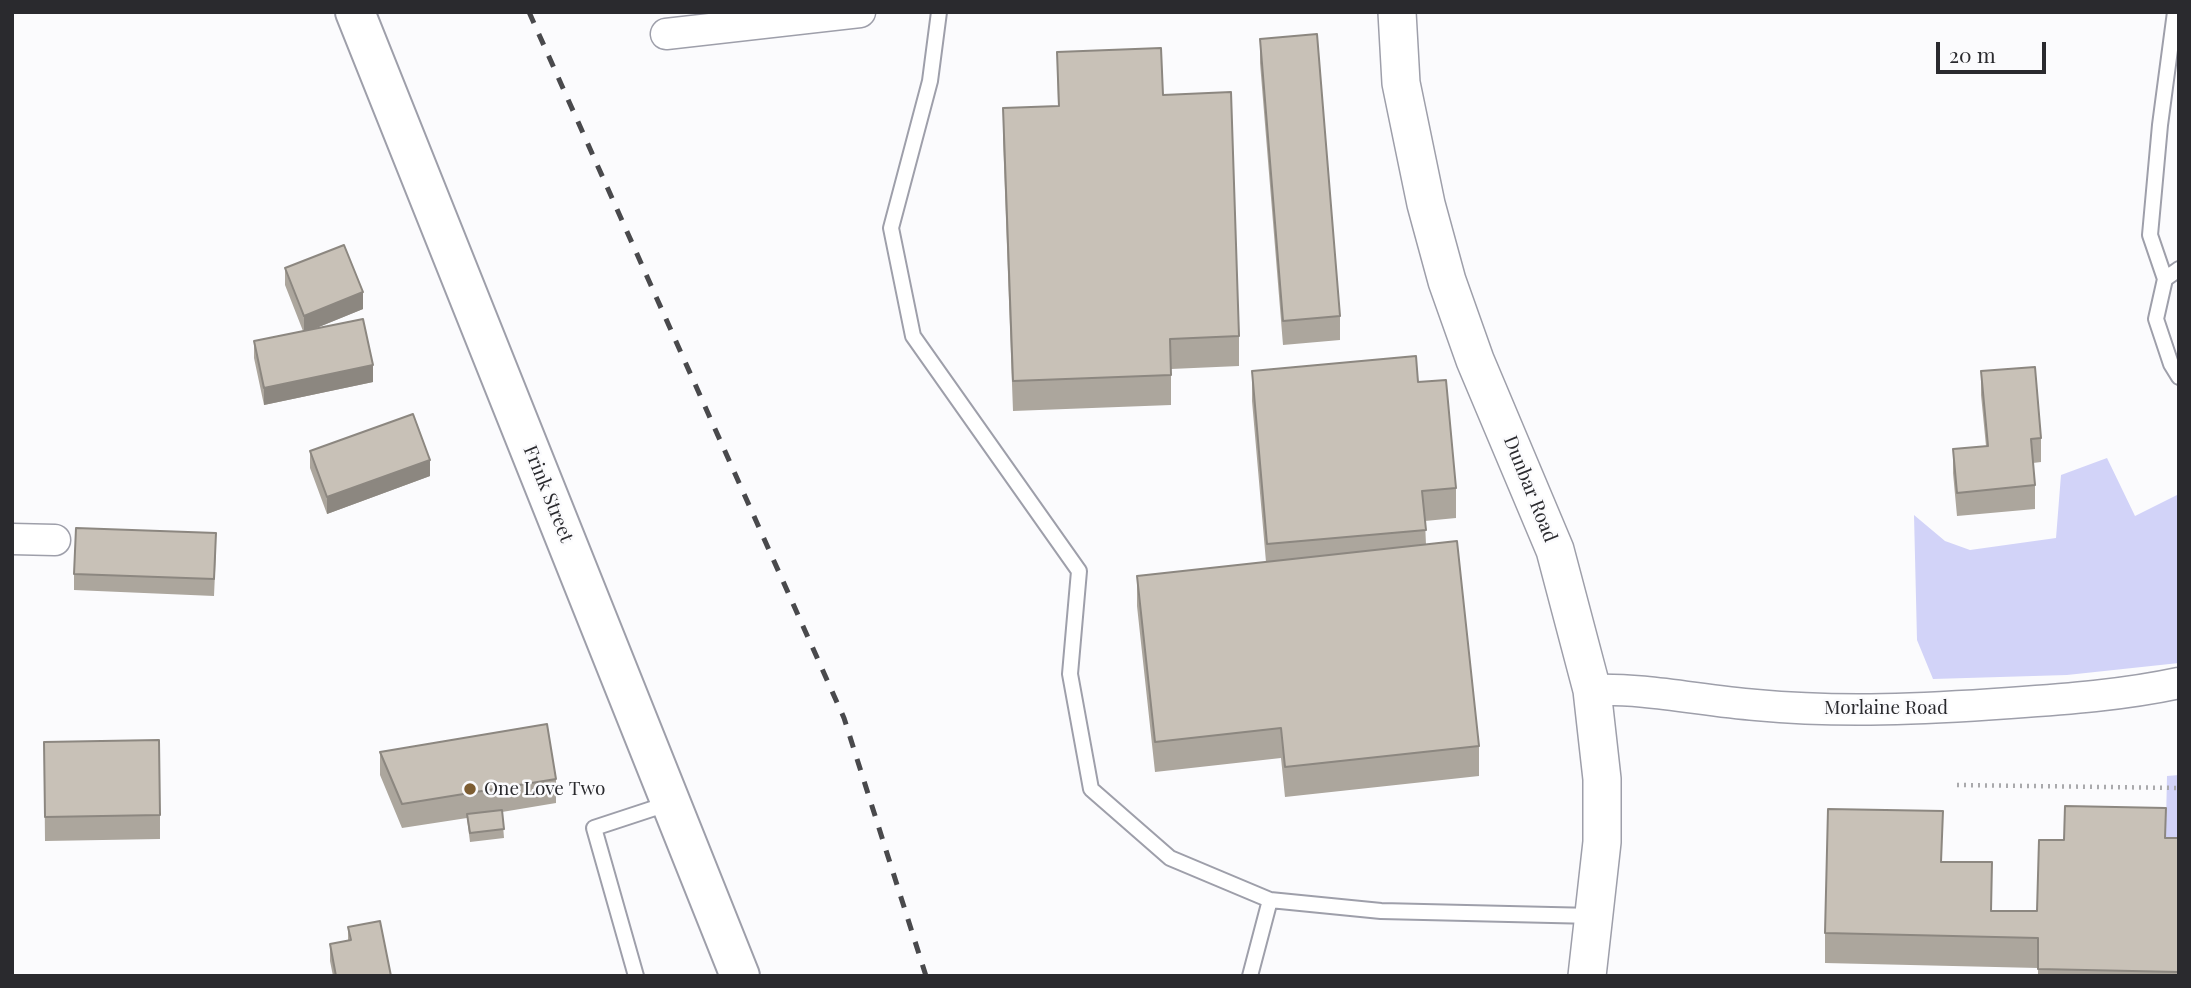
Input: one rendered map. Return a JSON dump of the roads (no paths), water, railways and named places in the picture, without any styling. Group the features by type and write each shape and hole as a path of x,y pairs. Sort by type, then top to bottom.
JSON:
{"main road":[{"name":"Frink Street","path":"355,12 740,976"}],"street":[{"path":"666,34 860,12"},
{"name":"Dunbar Road","path":"1397,12 1401,83 1426,204 1447,281 1475,360 1555,551 1592,690 1602,779 1602,842 1587,976"},
{"path":"12,539 55,540"},
{"name":"Morlaine Road","path":"1592,690 1632,689 1755,705 1872,711 2063,699 2137,692 2179,683"}],"lane":[{"path":"939,12 930,81 891,228 913,336 1079,571 1070,674 1091,789 1170,858 1270,900 1381,911 1595,916"},
{"path":"2175,12 2160,125 2150,236 2165,279 2156,319 2171,364 2179,377"},
{"path":"2165,279 2179,269"},
{"path":"636,976 594,828 671,802"},
{"path":"1250,976 1270,900"}],"railway":[{"path":"529,12 844,718 926,976"}],"place":[{"name":"One Love Two","path":"470,789"}]}
